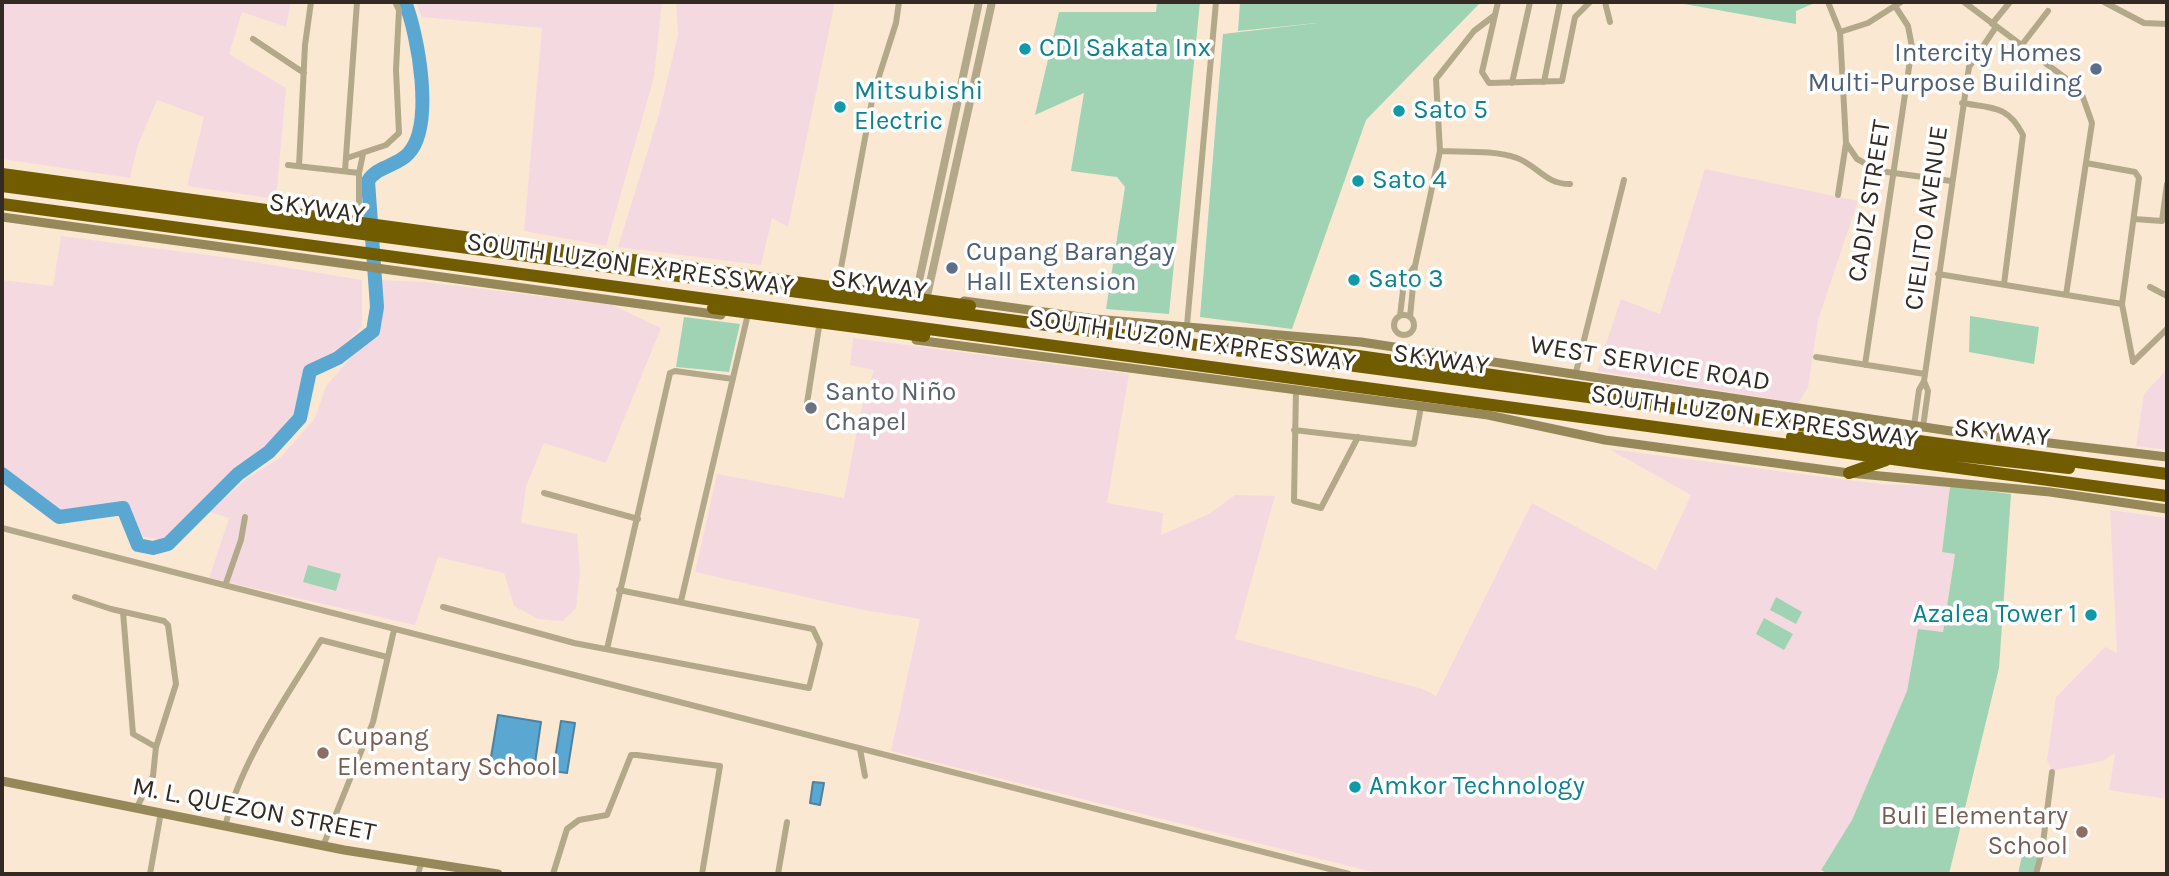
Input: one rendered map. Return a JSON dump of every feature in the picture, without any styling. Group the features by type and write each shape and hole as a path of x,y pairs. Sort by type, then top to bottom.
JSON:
{"highway":[{"path":"2,173 1610,391 1725,414 1782,431"},
{"name":"SKYWAY","path":"2,188 1782,431 2045,462 2118,461 2167,468"},
{"name":"SOUTH LUZON EXPRESSWAY","path":"2,188 2167,474"},
{"name":"SKYWAY","path":"2,196 1863,446 2045,468 2150,474"},
{"name":"SOUTH LUZON EXPRESSWAY","path":"2,204 374,260 2166,501"},
{"path":"2,215 1889,462"},
{"path":"1849,472 1889,462"},
{"name":"SKYWAY","path":"1889,462 2041,487 2147,497"}],"main road":[{"name":"WEST SERVICE ROAD","path":"2,173 1096,319 1187,324 1401,348 1576,372 1919,426 2167,457"},
{"path":"2,215 374,260 747,318 1488,415 1605,440 1849,472 2166,501"},
{"name":"M. L. QUEZON STREET","path":"2,781 323,846 421,864 497,874"}],"street":[{"path":"299,166 311,2"},
{"path":"345,171 357,2"},
{"path":"347,158 386,145 396,139 399,133 396,70 399,10 395,2"},
{"path":"838,284 873,95 896,23 899,2"},
{"path":"922,296 953,121 979,2"},
{"path":"922,296 992,2"},
{"path":"1187,324 1216,2"},
{"path":"1498,2 1482,72 1489,83 1562,81 1574,17 1590,2"},
{"path":"1512,83 1530,2"},
{"path":"1544,82 1560,2"},
{"path":"1605,2 1611,22"},
{"path":"1828,2 1840,32 1846,143 1838,195"},
{"path":"1964,2 2080,89 2086,100 2092,123 2066,295"},
{"name":"CIELITO AVENUE","path":"1919,426 1917,406 1924,378 1962,103 1972,58 2010,2"},
{"path":"2104,2 2144,23 2167,24"},
{"path":"1840,32 1868,23 1898,4"},
{"name":"CADIZ STREET","path":"1865,365 1912,47 1908,26 1898,4"},
{"path":"2021,46 2048,11"},
{"path":"1403,334 1412,330 1410,317 1415,266 1440,150 1436,79 1474,31 1495,15"},
{"path":"1474,31 1487,43"},
{"path":"253,39 304,73"},
{"path":"1962,103 2005,110 2015,120 2023,135 2004,284"},
{"path":"953,121 965,124"},
{"path":"1846,143 1864,164 1892,173 1951,181"},
{"path":"1440,150 1514,157 1529,163 1552,183 1570,184"},
{"path":"362,220 359,173 363,154"},
{"path":"2086,163 2135,172 2139,178 2122,304 2133,362 2167,329"},
{"path":"288,164 359,173"},
{"path":"1576,372 1624,180"},
{"path":"2134,219 2162,221 2167,184"},
{"path":"1403,334 1394,326 1400,314 1404,282 1415,266"},
{"path":"1938,274 2122,304"},
{"path":"2150,287 2167,296"},
{"path":"1400,314 1410,317"},
{"path":"681,601 747,318"},
{"path":"807,403 819,327"},
{"path":"1401,348 1403,334"},
{"path":"1816,357 1924,378"},
{"path":"607,649 670,373 675,371 733,379"},
{"name":"CIELITO AVENUE","path":"1919,426 1928,391 1924,378"},
{"path":"1296,389 1294,500 1321,508 1358,437"},
{"path":"1917,406 1926,407"},
{"path":"1294,430 1414,444 1420,407"},
{"path":"544,493 638,519"},
{"path":"226,583 241,540 245,517"},
{"path":"2,528 226,583 394,629 1349,874"},
{"path":"443,607 607,649 809,688 820,644 813,629 619,590"},
{"path":"75,597 164,621 168,625 176,684 156,747 153,776 137,807"},
{"path":"123,612 133,734 156,747"},
{"path":"323,846 373,722 394,629"},
{"path":"225,827 232,800 252,757 321,640 387,657"},
{"path":"860,749 865,776"},
{"path":"553,874 567,829 579,820 607,815 631,755 637,755 720,766 702,874"},
{"path":"2036,874 2042,851 2052,772"},
{"path":"150,874 161,812"},
{"path":"778,874 787,822"},
{"path":"418,874 421,864"}],"shaded area":[{"path":"2,2 291,2 286,27 242,12 229,54 286,88 276,199 187,186 204,117 157,100 138,145 130,178 2,159"},
{"path":"415,2 662,2 654,77 606,246 524,231 542,28 422,17"},
{"name":"Mitsubishi Electric","path":"676,2 835,2 788,227 772,218 761,265 618,247 659,114 678,35"},
{"path":"1705,169 1858,201 1818,320 1808,388 1798,403 1597,371 1621,299 1660,314"},
{"path":"61,236 230,258 362,280 362,327 323,365 311,383 299,418 275,446 238,465 198,508 163,540 144,537 120,502 61,512 2,468 2,280 53,286"},
{"path":"377,280 427,282 612,305 661,328 606,463 544,443 526,487 521,523 577,534 580,572 576,608 563,621 538,619 514,606 504,573 438,557 415,625 209,578 229,518 210,512 246,479 280,458 315,418 326,386 374,331"},
{"path":"853,338 1129,374 1107,503 1163,513 1161,535 1209,514 1235,495 1275,496 1235,639 1423,689 1436,696 1532,503 1656,570 1691,495 1609,449 1880,484 1950,486 1942,551 1955,553 1943,632 1918,629 1907,691 1852,820 1818,874 1381,874 891,751 920,619 863,610 695,572 717,474 844,498 860,414 874,370 850,365"},
{"path":"2167,369 2167,450 2136,446 2144,394"},
{"path":"2110,510 2167,518 2167,799 2109,790 2115,753 2103,761 2052,771 2047,760 2056,697 2105,647 2117,653"}],"green space":[{"path":"1157,2 1200,2 1169,314 1106,309 1125,187 1117,177 1071,171 1084,93 1035,115 1059,12 1156,12"},
{"path":"1240,2 1479,4 1366,120 1292,329 1200,317 1223,34 1317,23 1238,31"},
{"path":"1673,2 1817,2 1796,11 1796,24"},
{"path":"1970,316 2039,327 2034,364 1969,352"},
{"path":"684,317 740,324 729,372 676,367"},
{"path":"1950,486 2011,494 1999,668 1949,874 1828,874 1821,870 1852,820 1907,691 1918,629 1943,632 1955,554 1942,552"},
{"path":"308,565 341,574 336,591 303,582"},
{"path":"1776,597 1802,612 1796,624 1770,610"},
{"path":"1764,618 1793,634 1784,650 1756,634"},
{"path":"2024,846 2040,849 2034,874 2018,874"}],"water":[{"path":"498,715 541,722 534,770 490,763"},
{"path":"561,721 575,723 567,773 553,771"},
{"path":"813,782 824,783 820,805 810,803"}],"waterway":[{"path":"2,474 59,517 123,508 138,545 153,548 168,544 238,474 269,452 300,418 310,371 338,358 373,331 377,307 368,181 376,172 408,154 416,141 421,123 422,80 419,57 405,2"}],"place":[{"name":"CDI Sakata Inx","path":"1025,49"},
{"name":"Intercity Homes Multi-Purpose Building","path":"2096,69"},
{"name":"Mitsubishi Electric","path":"840,107"},
{"name":"Sato 5","path":"1399,111"},
{"name":"Sato 4","path":"1358,181"},
{"name":"Cupang Barangay Hall Extension","path":"952,268"},
{"name":"Sato 3","path":"1354,280"},
{"name":"Santo Niño Chapel","path":"811,408"},
{"name":"Azalea Tower 1","path":"2091,615"},
{"name":"Cupang Elementary School","path":"323,753"},
{"name":"Amkor Technology","path":"1355,787"},
{"name":"Buli Elementary School","path":"2082,832"}]}
